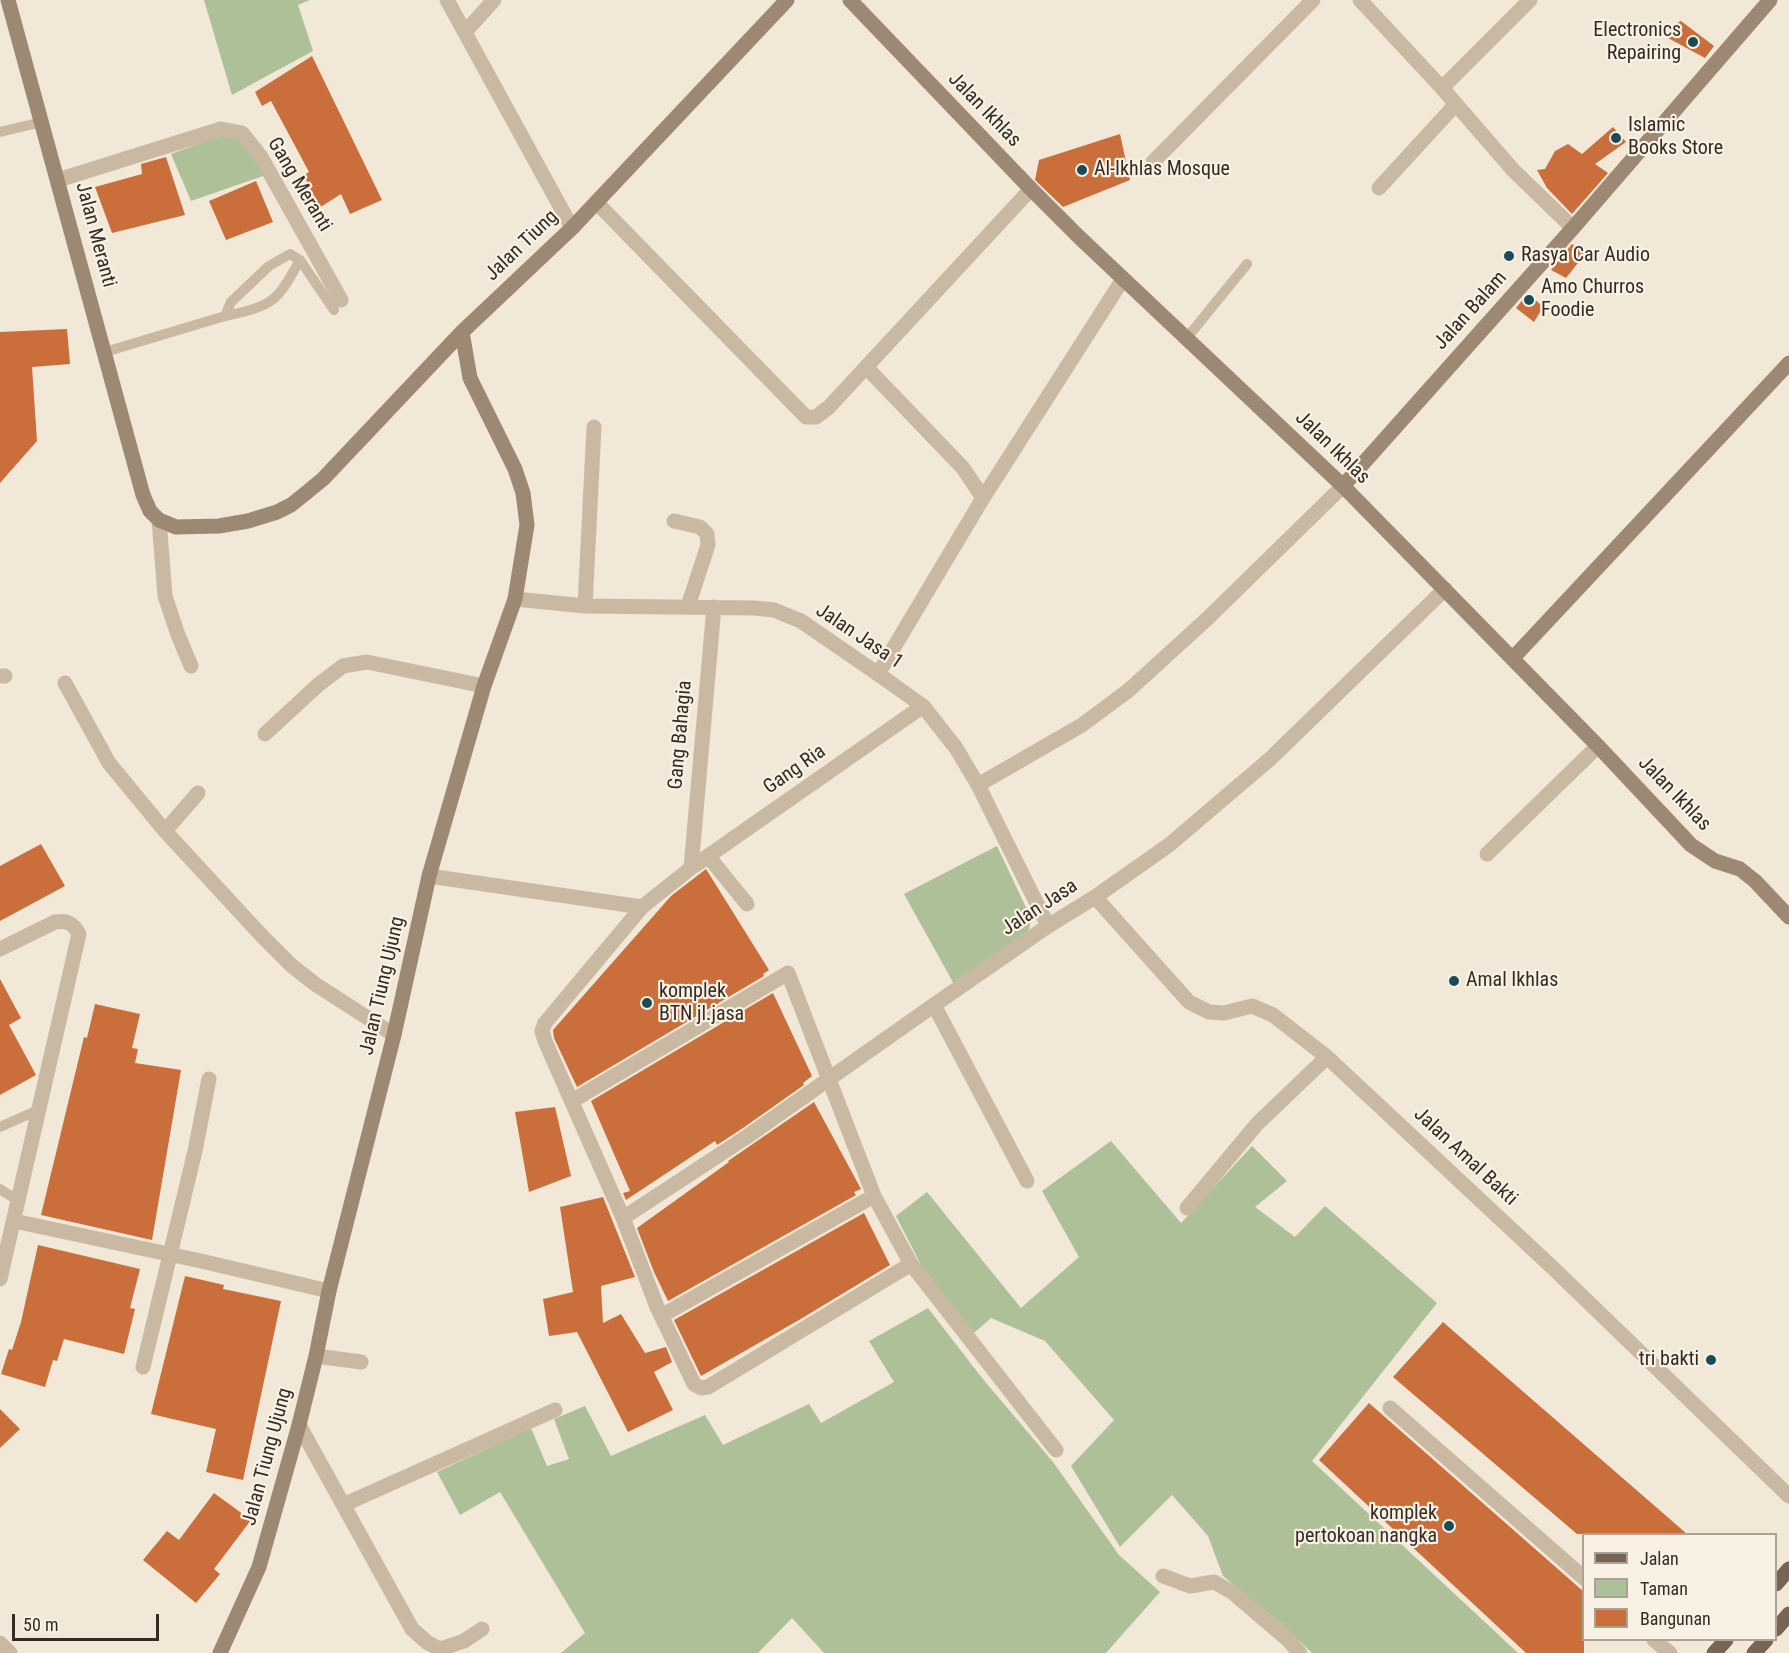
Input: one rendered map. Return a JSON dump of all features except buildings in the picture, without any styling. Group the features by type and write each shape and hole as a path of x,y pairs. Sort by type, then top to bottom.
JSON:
{"main road":[{"path":"1777,1583 1789,1569"},
{"path":"1777,1628 1789,1614"},
{"path":"1714,1653 1725,1641"},
{"path":"1754,1653 1765,1641"}],"street":[{"name":"Jalan Meranti","path":"8,0 143,495 150,511 159,520"},
{"path":"447,0 572,228"},
{"path":"465,32 494,0"},
{"name":"Jalan Tiung","path":"159,520 176,527 219,526 248,521 291,505 323,479 462,332 572,228 787,0"},
{"name":"Jalan Ikhlas","path":"850,0 1031,189 1122,279 1343,486 1513,658 1691,845 1716,861 1740,869 1755,881 1789,917"},
{"path":"1153,162 1313,0"},
{"path":"1360,0 1514,170 1574,228"},
{"path":"1442,88 1530,0"},
{"name":"Jalan Balam","path":"1343,486 1574,228 1770,0"},
{"path":"1379,188 1456,104"},
{"name":"Gang Meranti","path":"58,180 221,129 242,133 261,157 335,300"},
{"path":"596,202 806,417 816,417 829,407 1031,189"},
{"path":"878,674 983,498 1122,279"},
{"name":"Jalan Tiung Ujung","path":"220,1653 260,1567 316,1356 329,1292 394,1035 429,876 484,686 515,599 527,525 522,493 515,469 470,378 462,332"},
{"path":"1513,658 1789,363"},
{"path":"866,367 963,468 983,498"},
{"path":"585,606 594,428"},
{"path":"978,785 1082,724 1129,690 1208,618 1343,486"},
{"path":"159,520 165,596 191,666"},
{"path":"674,521 700,527 707,534 708,545 688,606"},
{"name":"Jalan Jasa","path":"623,1218 748,1136 1169,844 1270,759 1445,589"},
{"name":"Jalan Jasa 1","path":"515,599 585,606 688,606 774,610 801,621 923,706 956,748 978,785 1048,926"},
{"name":"Gang Bahagia","path":"691,868 714,607"},
{"path":"265,734 318,685 343,666 367,662 484,686"},
{"path":"65,683 110,763 165,831 261,936 292,966 315,984 394,1035"},
{"name":"Gang Ria","path":"572,1101 542,1031 545,1023 642,907 691,868 923,706"},
{"path":"1487,854 1598,746"},
{"path":"165,831 198,793"},
{"path":"708,856 747,904"},
{"path":"429,876 642,907"},
{"name":"Jalan Amal Bakti","path":"1095,897 1190,1002 1209,1012 1224,1013 1252,1006 1273,1015 1327,1057 1546,1260 1789,1496"},
{"path":"0,950 55,922 62,921 71,924 79,934 0,1279"},
{"path":"910,1264 708,1387 700,1388 694,1384 661,1316 623,1218 572,1101 788,974 874,1196 910,1264 1056,1450"},
{"path":"934,1005 1027,1181"},
{"path":"1187,1209 1257,1124 1327,1057"},
{"path":"143,1367 195,1151 209,1079"},
{"path":"661,1316 874,1196"},
{"path":"14,1221 169,1254 329,1292"},
{"path":"316,1356 360,1362"},
{"path":"1390,1408 1582,1576"},
{"path":"344,1505 555,1410"},
{"path":"299,1425 412,1629 428,1643 440,1648 464,1641 482,1629"},
{"path":"1163,1576 1190,1586 1214,1582 1232,1592 1300,1653"},
{"path":"1655,1641 1670,1653"},
{"path":"0,1643 10,1653"}],"lane":[{"path":"0,132 42,122"},
{"path":"225,316 231,302 269,266 290,254 300,260 335,300"},
{"path":"105,352 255,309 270,302 280,294 300,260"},
{"path":"1186,339 1247,264"},
{"path":"0,1127 38,1110"},
{"path":"0,1189 17,1200"}],"green space":[{"path":"204,0 310,0 298,5 313,51 232,95"},
{"path":"225,134 240,141 266,175 191,201 171,154"},
{"path":"997,846 1031,918 1029,930 954,984 904,894"},
{"path":"1111,1141 1181,1223 1252,1146 1287,1181 1255,1207 1295,1237 1325,1206 1437,1303 1312,1461 1518,1653 1312,1653 1223,1576 1208,1536 1172,1495 1120,1547 1071,1466 1114,1420 1045,1341 991,1318 974,1333 922,1267 896,1216 927,1192 1021,1308 1079,1257 1042,1191"},
{"path":"928,1308 982,1378 1053,1462 1119,1555 1160,1592 1106,1653 824,1653 792,1618 758,1653 561,1653 585,1633 500,1492 460,1515 437,1472 531,1428 547,1466 569,1459 554,1419 585,1406 611,1456 705,1415 723,1445 809,1404 821,1423 894,1382 869,1341"}],"place":[{"name":"Electronics Repairing","path":"1693,42"},
{"name":"Islamic Books Store","path":"1616,138"},
{"name":"Al-Ikhlas Mosque","path":"1082,170"},
{"name":"Rasya Car Audio","path":"1509,256"},
{"name":"Amo Churros Foodie","path":"1529,300"},
{"name":"Amal Ikhlas","path":"1454,981"},
{"name":"komplek BTN jl.jasa","path":"647,1003"},
{"name":"tri bakti","path":"1711,1360"},
{"name":"komplek pertokoan nangka","path":"1449,1526"}]}
